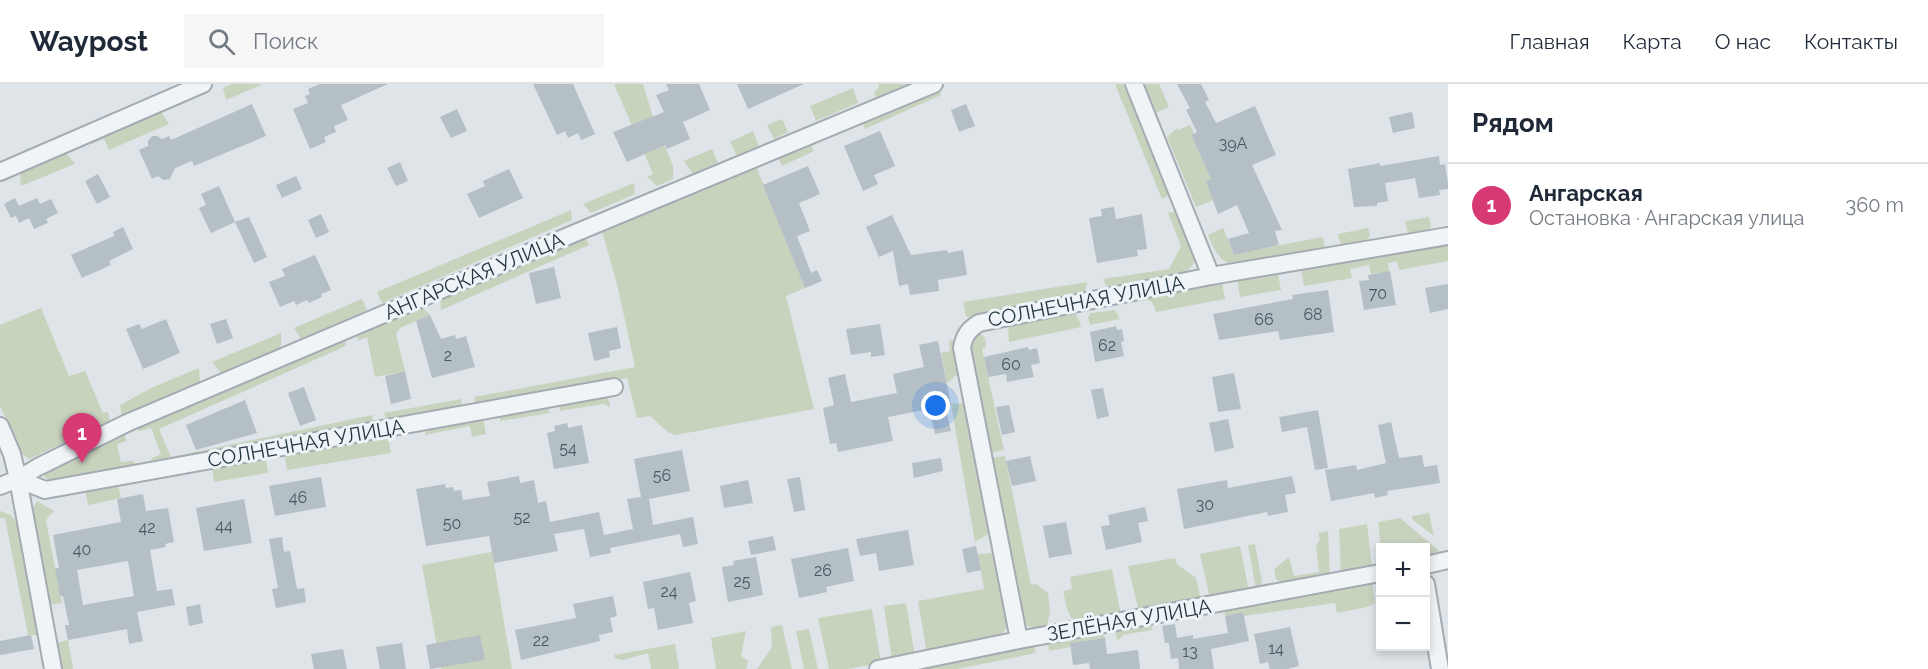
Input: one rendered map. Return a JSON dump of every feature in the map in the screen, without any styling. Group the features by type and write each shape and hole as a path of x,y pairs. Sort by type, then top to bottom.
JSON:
{"street":[{"path":"0,172 203,84"},
{"name":"АНГАРСКАЯ УЛИЦА","path":"18,479 127,423 557,240 934,84"},
{"path":"1134,84 1211,276"},
{"name":"СОЛНЕЧНАЯ УЛИЦА","path":"1019,640 962,348 969,329 979,323 1211,276 1448,236"},
{"name":"СОЛНЕЧНАЯ УЛИЦА","path":"18,479 45,490 614,387"},
{"path":"0,426 12,454 18,479 53,669"},
{"path":"0,486 18,479"},
{"path":"1430,564 1448,560"},
{"name":"ЗЕЛЁНАЯ УЛИЦА","path":"878,669 1019,640 1376,574"},
{"path":"1427,597 1440,669"}],"green space":[{"path":"232,84 263,84 226,100 223,88"},
{"path":"614,84 643,84 653,117 673,166 673,179 657,186 647,177 653,174"},
{"path":"878,84 912,84 877,98 874,93 879,87"},
{"path":"1115,84 1123,84 1170,194 1162,199"},
{"path":"1144,84 1159,84 1169,107 1156,113"},
{"path":"853,88 858,103 816,121 810,106"},
{"path":"938,88 941,95 865,129 862,121"},
{"path":"161,112 169,124 109,150 104,139 92,144 90,141"},
{"path":"782,119 788,132 774,139 767,125"},
{"path":"1190,125 1194,133 1191,135 1205,166 1214,177 1207,181 1221,197 1196,207 1167,137 1177,128 1178,130"},
{"path":"753,131 759,146 737,156 730,142"},
{"path":"810,143 814,151 782,166 778,157"},
{"path":"712,149 718,163 693,174 684,161"},
{"path":"66,153 75,164 21,186 20,172"},
{"path":"756,166 805,288 786,296 814,409 676,435 669,433 650,416 637,418 627,378 476,405 474,397 635,367 618,288 602,231 673,200 677,201 706,190 708,185"},
{"path":"634,183 635,194 591,213 583,204"},
{"path":"571,210 572,220 382,303 377,292"},
{"path":"1177,211 1195,259 1192,266 1181,276 1108,290 1103,279 1169,269 1181,246 1168,213"},
{"path":"1429,217 1431,227 1428,230 1408,234 1405,221"},
{"path":"1223,228 1234,254 1323,237 1325,250 1234,265 1220,257 1208,235"},
{"path":"1368,228 1370,235 1367,241 1341,247 1338,234"},
{"path":"586,238 589,245 441,310 440,300"},
{"path":"1448,243 1448,261 1399,270 1397,261 1388,263 1389,272 1371,274 1369,265 1350,269 1352,278 1304,286 1301,269"},
{"path":"1278,273 1281,290 1240,297 1237,280"},
{"path":"1087,282 1085,294 966,317 963,302"},
{"path":"1222,283 1225,299 1156,312 1152,302 1148,300 1090,310 1089,307"},
{"path":"362,299 367,310 301,339 294,328"},
{"path":"422,307 430,315 400,328 396,334 405,371 375,377 367,337 358,341 357,334"},
{"path":"41,308 69,376 85,371 103,413 108,412 110,421 29,459 21,453 0,406 0,325"},
{"path":"1073,310 1081,327 1009,342 1008,324"},
{"path":"1115,310 1120,319 1090,325 1088,317 1091,313"},
{"path":"281,333 281,348 221,373 212,362"},
{"path":"979,333 985,338 986,347 982,349 1004,450 990,453 971,353 972,345"},
{"path":"345,339 346,346 159,429 171,457 372,415 374,425 152,464 150,462 152,458 161,454 151,428 139,431 139,427"},
{"path":"954,340 959,373 947,383 941,353 950,351 949,341"},
{"path":"199,368 200,382 122,417 120,405 151,388"},
{"path":"605,396 609,400 610,407 604,404 560,411 560,403"},
{"path":"461,399 462,409 387,422 384,413"},
{"path":"965,403 992,532 975,542 951,404"},
{"path":"547,406 550,413 500,421 500,414"},
{"path":"480,418 484,422 486,434 472,437 470,426 425,435 426,428"},
{"path":"124,434 127,441 117,444 121,462 133,461 138,467 54,481 45,478 44,474 48,470"},
{"path":"384,437 388,439 391,453 287,470 285,459 287,454"},
{"path":"1005,456 1031,585 1036,584 1048,593 1050,611 1047,628 1036,630 1024,624 991,458"},
{"path":"253,459 266,461 268,473 214,482 212,467"},
{"path":"118,484 121,498 88,505 85,489"},
{"path":"37,501 54,511 46,521 62,603 50,605 33,514"},
{"path":"0,511 11,515 20,527 41,635 28,635 5,518 0,518"},
{"path":"1429,513 1434,536 1413,520 1412,516"},
{"path":"1400,518 1430,543 1381,543 1378,522"},
{"path":"1367,524 1372,568 1341,575 1339,529"},
{"path":"1328,531 1330,577 1283,584 1276,579 1274,569 1289,557 1294,576 1319,572 1316,546 1320,539 1318,533"},
{"path":"1430,543 1438,550 1440,555 1430,557"},
{"path":"1255,544 1262,582 1260,589 1256,589 1248,545"},
{"path":"1240,546 1249,591 1210,598 1200,554"},
{"path":"492,552 512,669 441,669 422,565"},
{"path":"995,553 1007,627 998,639 927,654 918,601 984,589 978,554"},
{"path":"1175,558 1177,564 1196,578 1201,600 1155,610 1150,606 1138,608 1128,566"},
{"path":"1112,569 1121,615 1074,624 1067,609 1063,591 1072,589 1070,577"},
{"path":"1372,582 1375,603 1367,607 1337,613 1335,603 1244,616 1243,612 1225,616 1224,608"},
{"path":"906,603 915,656 892,660 884,606"},
{"path":"872,609 881,663 847,669 829,669 818,618"},
{"path":"1147,622 1151,625 1152,630 1123,635 1117,641 1115,628"},
{"path":"782,625 792,669 757,669 772,647 771,627"},
{"path":"809,629 818,669 804,669 796,631"},
{"path":"1100,630 1105,638 1070,643 1070,647 1049,651 1048,641"},
{"path":"746,631 741,656 748,661 746,669 716,669 711,638"},
{"path":"68,640 73,669 60,669 57,643"},
{"path":"1033,643 1036,653 957,669 908,669"},
{"path":"675,644 679,669 651,669 648,653 623,660 615,658 614,655"}],"building":[{"path":"320,84 388,84 341,105 348,120 334,126 336,132 324,137 326,142 310,149 293,109 308,103 305,96 310,94 308,89"},
{"path":"533,84 573,84 595,134 581,140 578,133 568,138 565,131 557,135"},
{"path":"666,84 699,84 710,110 683,122 690,139 667,149 665,145 627,162 613,132 664,112 656,95 669,90"},
{"path":"737,84 804,84 748,109"},
{"path":"1177,84 1201,84 1209,100 1205,102 1216,123 1255,106 1276,155 1252,165 1282,230 1275,231 1279,245 1234,255 1228,239 1249,233 1237,205 1218,214 1206,181 1211,179 1191,135 1197,132 1186,110 1190,108"},
{"path":"252,104 266,136 194,166 192,161 175,168 170,179 163,180 158,176 152,179 139,150 148,146 148,141 152,136 162,139 169,136 171,140"},
{"path":"966,104 975,126 959,132 951,110"},
{"path":"457,109 467,131 451,138 440,117"},
{"path":"1412,112 1415,128 1393,133 1389,117"},
{"path":"880,131 895,166 874,175 878,184 863,191 844,146"},
{"path":"1439,156 1440,165 1445,164 1448,183 1448,189 1439,190 1440,195 1419,198 1415,178 1385,183 1388,201 1377,203 1377,206 1354,207 1348,169"},
{"path":"400,162 408,181 396,186 387,168"},
{"path":"808,166 820,194 799,203 810,231 797,236 811,273 817,270 822,281 805,288 763,185"},
{"path":"509,169 523,198 479,218 467,194 485,186 483,181"},
{"path":"98,174 110,197 97,204 85,181"},
{"path":"296,176 302,189 282,198 276,185"},
{"path":"219,186 235,222 211,233 199,208 206,205 201,194"},
{"path":"15,198 19,206 37,198 40,204 51,199 58,213 46,219 48,223 34,229 29,218 19,223 16,216 11,218 4,204"},
{"path":"1114,207 1116,219 1142,214 1147,249 1137,250 1138,256 1097,263 1089,218 1102,216 1101,209"},
{"path":"321,214 329,232 316,238 308,220"},
{"path":"892,215 911,255 963,250 967,275 938,280 939,291 910,295 908,284 899,286 893,251 879,257 866,227"},
{"path":"249,217 267,257 254,263 235,222"},
{"path":"123,227 133,249 109,261 111,265 82,278 71,255 114,236 113,232"},
{"path":"315,255 331,290 309,303 307,300 296,305 294,301 280,307 269,282 285,276 282,269"},
{"path":"554,267 561,298 536,304 529,273"},
{"path":"1390,271 1396,305 1364,310 1359,281 1369,280 1368,275"},
{"path":"1448,284 1448,309 1430,313 1425,288"},
{"path":"1328,290 1334,332 1280,340 1278,331 1219,340 1213,314 1293,299 1292,295"},
{"path":"430,315 441,339 455,335 456,339 466,336 475,367 432,378 416,321"},
{"path":"166,319 180,353 143,369 126,329 139,324 142,329"},
{"path":"226,319 233,338 217,344 210,324"},
{"path":"880,324 885,355 871,357 871,352 851,355 846,329"},
{"path":"1116,326 1117,330 1122,329 1124,341 1121,342 1124,356 1095,362 1090,332"},
{"path":"617,327 621,348 609,351 610,357 594,361 588,333"},
{"path":"938,341 951,404 945,406 951,431 935,434 929,409 888,417 893,441 838,452 836,443 830,444 823,408 834,405 828,378 845,374 851,402 897,393 893,374 924,367 919,345"},
{"path":"1028,347 1029,350 1037,348 1040,363 1031,365 1034,377 1007,382 1006,374 988,377 984,357"},
{"path":"405,371 411,399 391,404 385,376"},
{"path":"1234,373 1241,409 1218,412 1212,377"},
{"path":"304,387 316,420 300,426 288,393"},
{"path":"1103,388 1109,416 1097,419 1091,390"},
{"path":"245,400 257,433 196,450 186,425"},
{"path":"1009,405 1015,432 1002,435 996,407"},
{"path":"1318,410 1328,468 1315,470 1307,427 1282,432 1279,417"},
{"path":"1228,419 1234,448 1215,452 1209,423"},
{"path":"1391,422 1399,458 1422,455 1424,467 1437,465 1440,483 1387,491 1388,495 1375,498 1374,493 1331,501 1325,470 1356,465 1357,470 1386,463 1378,425"},
{"path":"567,423 568,428 582,425 589,463 554,469 547,433 555,431 554,426"},
{"path":"682,450 690,491 649,499 653,525 693,517 698,544 683,547 680,534 610,548 611,553 590,557 584,529 554,534 558,551 494,563 489,536 426,546 416,489 445,484 446,488 453,487 454,491 461,490 463,500 490,496 487,482 519,476 520,483 534,480 538,503 546,501 550,522 599,512 604,535 633,529 627,499 641,497 634,459"},
{"path":"1030,456 1036,481 1012,486 1006,461"},
{"path":"941,458 943,471 914,478 912,463"},
{"path":"1292,476 1296,493 1285,495 1288,512 1268,516 1267,512 1184,529 1177,489 1227,480 1228,488"},
{"path":"321,477 326,507 275,516 269,486"},
{"path":"800,477 805,510 794,512 787,479"},
{"path":"748,480 753,503 724,508 720,486"},
{"path":"143,494 146,511 168,508 174,542 165,544 166,547 150,550 157,591 172,589 175,605 137,612 143,641 129,644 127,629 68,640 65,625 69,625 63,596 60,596 55,568 59,568 53,535 121,522 117,499","holes":["128,561 134,596 83,605 77,570"]},
{"path":"244,499 252,543 204,551 196,508"},
{"path":"1145,507 1148,521 1138,523 1142,542 1106,550 1101,526 1110,525 1108,515"},
{"path":"1066,522 1072,554 1049,558 1043,526"},
{"path":"908,530 914,565 879,571 876,553 860,556 856,539"},
{"path":"773,536 776,550 751,555 748,541"},
{"path":"282,537 284,552 290,551 297,589 304,588 306,602 276,608 272,589 278,588 269,539"},
{"path":"976,546 981,570 967,573 962,549"},
{"path":"848,548 854,581 826,587 827,592 799,598 791,559"},
{"path":"756,557 763,595 728,602 722,567 734,565 733,561"},
{"path":"690,572 696,601 689,603 693,623 658,630 654,608 648,609 643,582"},
{"path":"613,596 617,616 610,618 613,632 599,635 600,641 521,660 515,630 576,618 573,604"},
{"path":"200,604 203,623 189,626 186,607"},
{"path":"1243,612 1249,641 1211,649 1214,669 1179,669 1178,658 1171,659 1169,643 1165,643 1162,626 1175,624 1177,638 1193,635 1193,639 1228,633 1225,616"},
{"path":"1290,627 1299,666 1270,669 1268,662 1260,664 1254,634"},
{"path":"31,635 34,649 0,655 0,641"},
{"path":"480,635 485,660 430,669 426,645"},
{"path":"1105,638 1107,654 1138,650 1140,669 1090,669 1089,663 1073,665 1070,643"},
{"path":"402,643 406,669 380,669 376,647"},
{"path":"343,649 347,669 314,669 311,654"}],"place":[{"name":"Ангарская","path":"82,463"}]}
